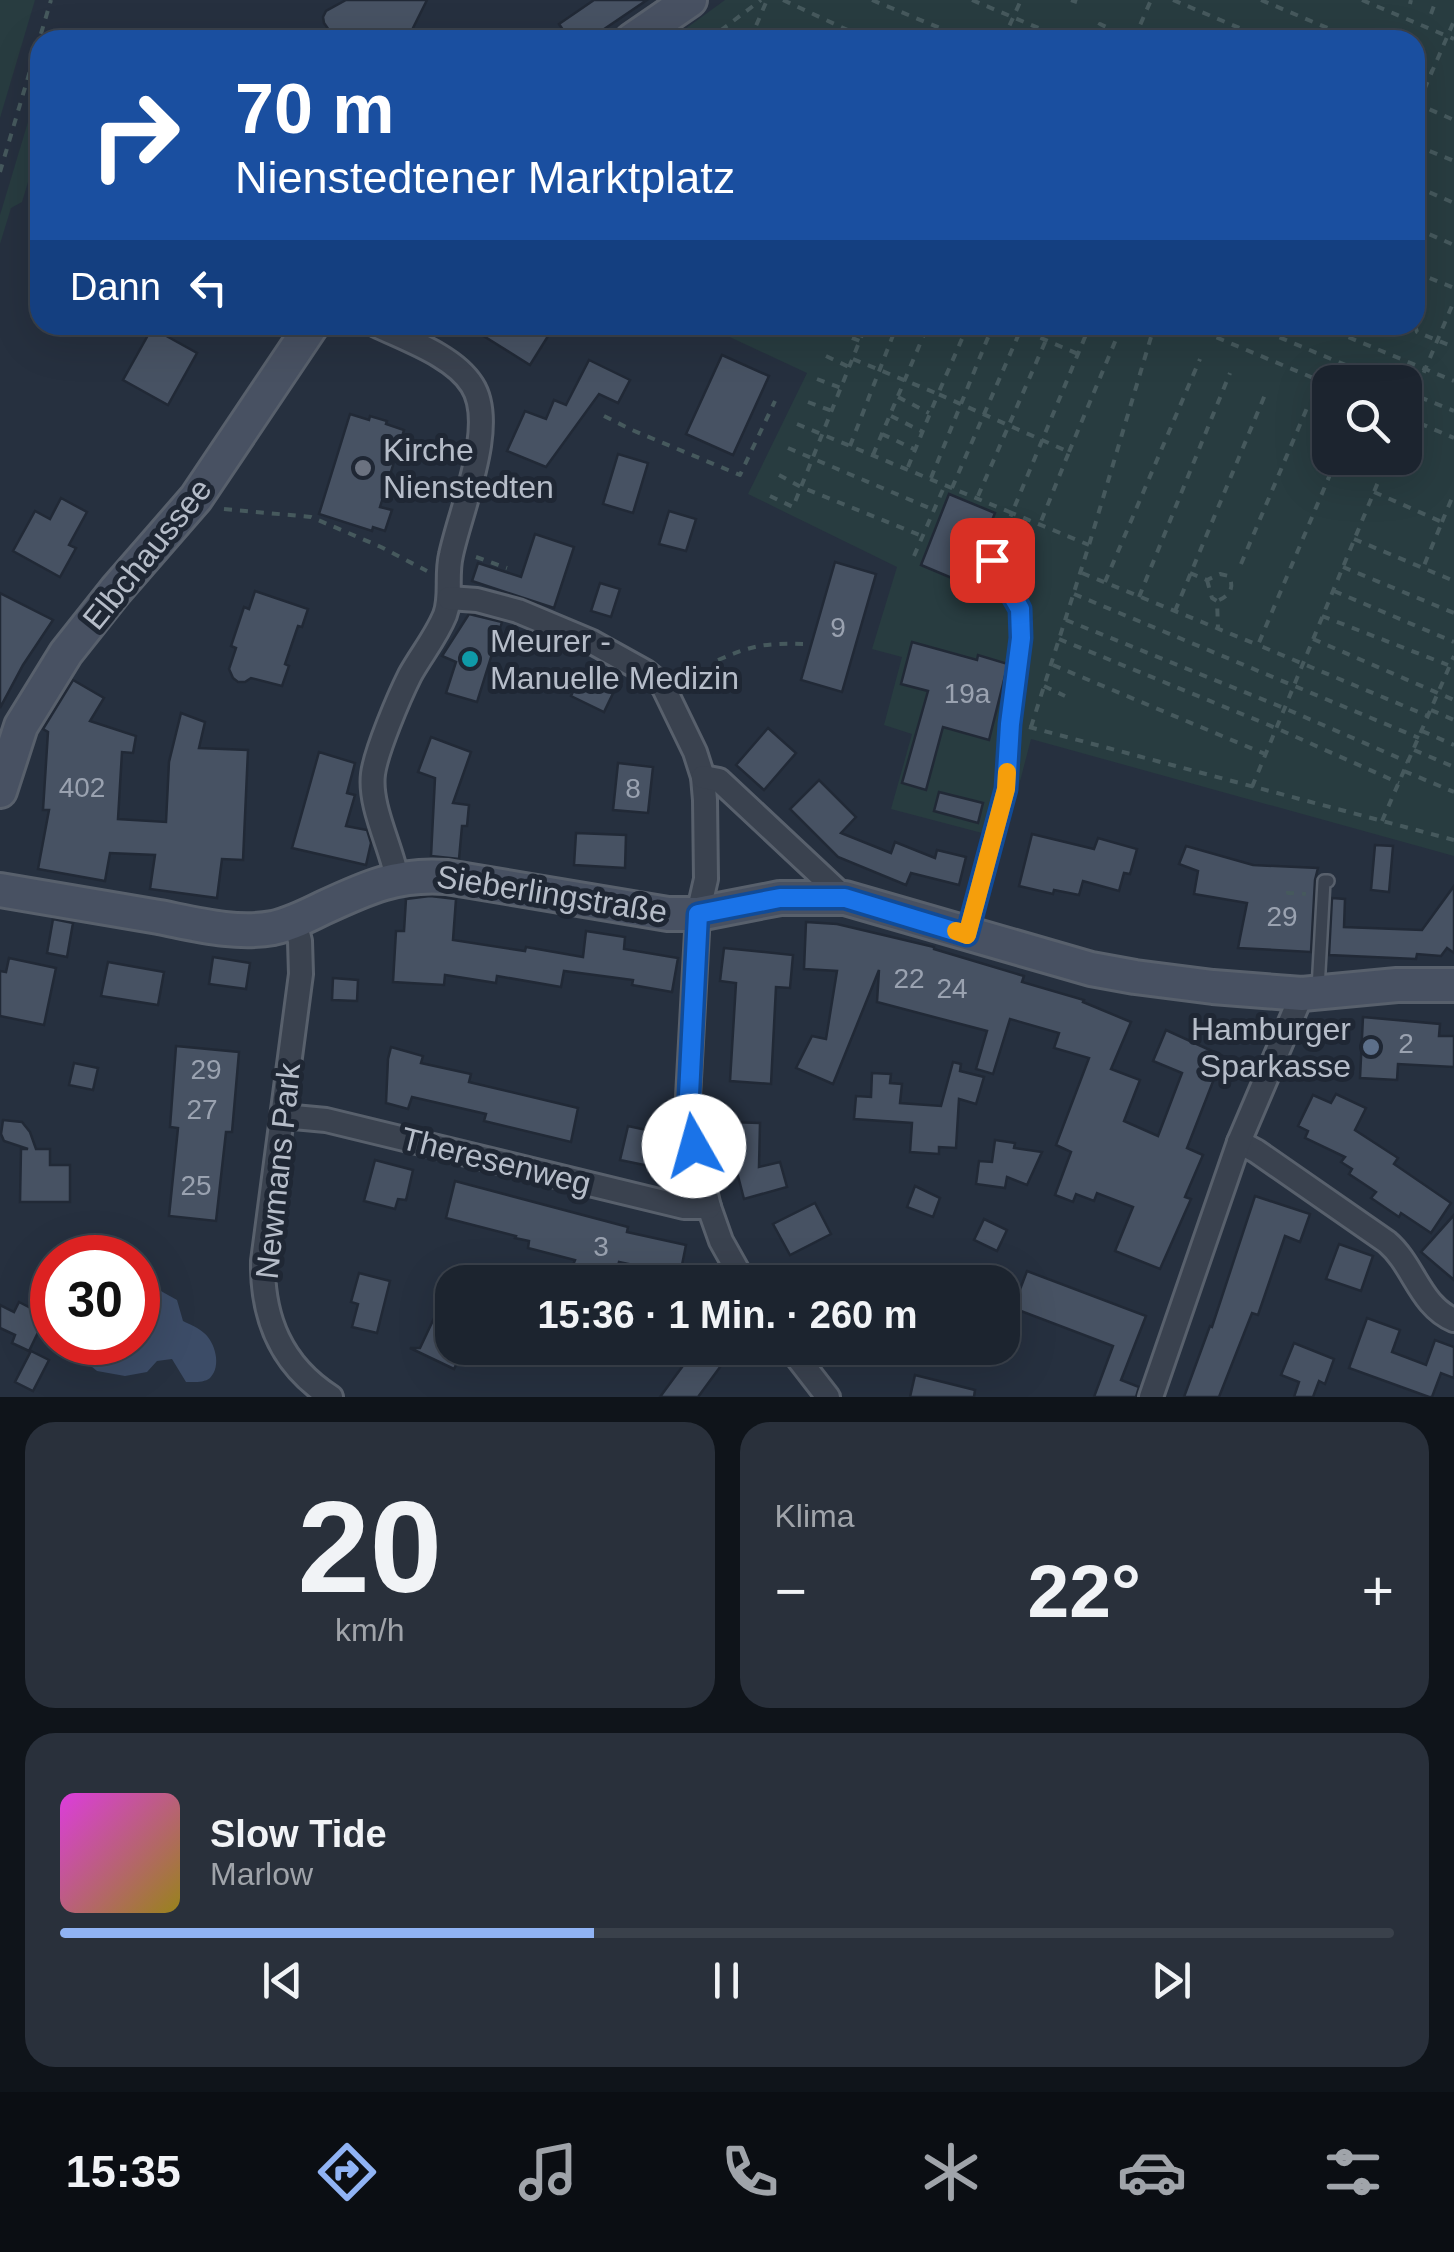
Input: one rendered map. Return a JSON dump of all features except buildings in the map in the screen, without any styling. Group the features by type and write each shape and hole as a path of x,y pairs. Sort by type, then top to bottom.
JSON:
{"street":[{"path":"646,30 690,0"},
{"name":"Elbchaussee","path":"0,791 22,726 66,654 196,498 305,335"},
{"path":"395,335 458,368 480,401 482,420 448,574 449,598 440,626 400,695 373,772 375,804 398,878"},
{"path":"449,598 477,600 518,612 592,642 646,672 663,686 695,752 706,800 706,879 698,914 688,1115 709,1207 733,1265"},
{"path":"703,777 719,780 845,898"},
{"name":"Sieberlingstraße","path":"0,890 245,930 295,922 356,893 423,874 668,914 698,914 780,898 845,898 1091,969 1213,987 1310,994 1454,985"},
{"name":"Newmans Park","path":"295,922 300,941 300,974 263,1286 266,1308 280,1342 298,1370 332,1397"},
{"path":"1151,1397 1239,1142 1310,994"},
{"name":"Theresenweg","path":"283,1116 326,1120 684,1206 709,1207"},
{"path":"1239,1142 1387,1242 1408,1266 1430,1303 1454,1320"},
{"path":"803,1365 828,1397"}],"lane":[{"path":"967,935 1006,789 1021,638 1020,609 992,560"},
{"path":"1310,994 1324,881 1328,881"}],"path":[{"path":"43,30 52,0"},
{"path":"722,30 764,0"},
{"path":"754,30 764,0"},
{"path":"783,0 848,30"},
{"path":"872,0 945,30"},
{"path":"972,0 1044,30"},
{"path":"1007,30 1021,0"},
{"path":"1138,30 1150,0"},
{"path":"1174,0 1244,30"},
{"path":"1192,8 1196,0"},
{"path":"1261,0 1332,30"},
{"path":"1362,0 1451,37"},
{"path":"1431,14 1436,0"},
{"path":"1425,87 1451,37 1454,21"},
{"path":"1425,69 1432,72"},
{"path":"0,172 30,73"},
{"path":"1425,107 1454,120"},
{"path":"1425,150 1454,161"},
{"path":"1425,190 1454,203"},
{"path":"1425,232 1454,245"},
{"path":"1425,276 1454,288"},
{"path":"1422,376 1454,301"},
{"path":"845,335 860,341"},
{"path":"770,496 794,507 862,335"},
{"path":"850,446 892,335"},
{"path":"873,456 924,335"},
{"path":"908,470 964,335"},
{"path":"930,479 989,335"},
{"path":"952,488 1018,335"},
{"path":"1035,335 1078,354"},
{"path":"992,560 1086,335"},
{"path":"1040,524 1118,335"},
{"path":"1212,335 1312,377"},
{"path":"1274,335 1345,365"},
{"path":"1343,335 1454,381"},
{"path":"1425,335 1454,347"},
{"path":"1150,337 1090,545 1031,727 1454,840"},
{"path":"977,498 1046,340"},
{"path":"826,356 849,368"},
{"path":"853,359 1069,452"},
{"path":"1105,582 1200,360"},
{"path":"1139,596 1230,373"},
{"path":"817,379 841,388"},
{"path":"1174,611 1267,390"},
{"path":"898,397 930,414"},
{"path":"1422,398 1454,411"},
{"path":"604,416 740,475 775,401"},
{"path":"808,402 832,411"},
{"path":"1242,564 1307,408"},
{"path":"890,416 923,432"},
{"path":"797,424 1090,545"},
{"path":"1422,424 1454,438"},
{"path":"882,434 916,450"},
{"path":"788,448 934,510"},
{"path":"779,475 922,536"},
{"path":"1258,645 1330,475"},
{"path":"1252,787 1381,475"},
{"path":"914,556 944,485"},
{"path":"1374,492 1442,522"},
{"path":"1423,568 1454,492"},
{"path":"196,498 219,508 311,516 381,546 428,572 448,574"},
{"path":"1354,539 1454,581"},
{"path":"466,554 508,568"},
{"path":"1343,567 1454,613"},
{"path":"1080,573 1428,716"},
{"path":"1190,573 1207,580 1220,574 1229,576 1232,583 1227,597 1217,601"},
{"path":"1207,580 1212,598 1217,601"},
{"path":"1333,590 1454,642"},
{"path":"1074,594 1294,686 1454,745"},
{"path":"1217,601 1218,629"},
{"path":"1322,616 1450,666"},
{"path":"1066,619 1408,762"},
{"path":"1060,639 1399,783"},
{"path":"1313,639 1454,700"},
{"path":"718,660 764,643 803,644"},
{"path":"1382,821 1454,657"},
{"path":"1052,664 1265,754"},
{"path":"1447,674 1454,676"},
{"path":"1044,686 1065,696"},
{"path":"1431,710 1454,720"},
{"path":"1414,750 1454,767"},
{"path":"1404,771 1454,792"},
{"path":"1288,891 1312,895"}],"green space":[{"path":"0,0 35,0 0,118"},
{"path":"725,0 1454,0 1454,856 1031,739 1005,839 891,809 912,734 884,725 902,657 872,649 897,567 748,494 807,373 725,335 1425,335 1425,30 684,30"},
{"path":"30,115 30,175 22,202 11,208 0,244 0,215"}],"water":[{"path":"160,1291 177,1300 183,1321 208,1337 216,1367 210,1378 186,1382 172,1359 160,1361"},
{"path":"90,1365 153,1365 147,1372 125,1376 97,1371"}],"slow traffic":[{"path":"956,931 967,935 1006,789 1007,772"}],"place":[{"name":"Kirche Nienstedten","path":"363,468"},
{"name":"Meurer - Manuelle Medizin","path":"470,659"},
{"name":"Hamburger Sparkasse","path":"1371,1047"}],"route":[{"path":"694,1146 688,1115 698,914 780,898 845,898 967,935 1006,789 1021,638 1020,609 992,560"}]}
